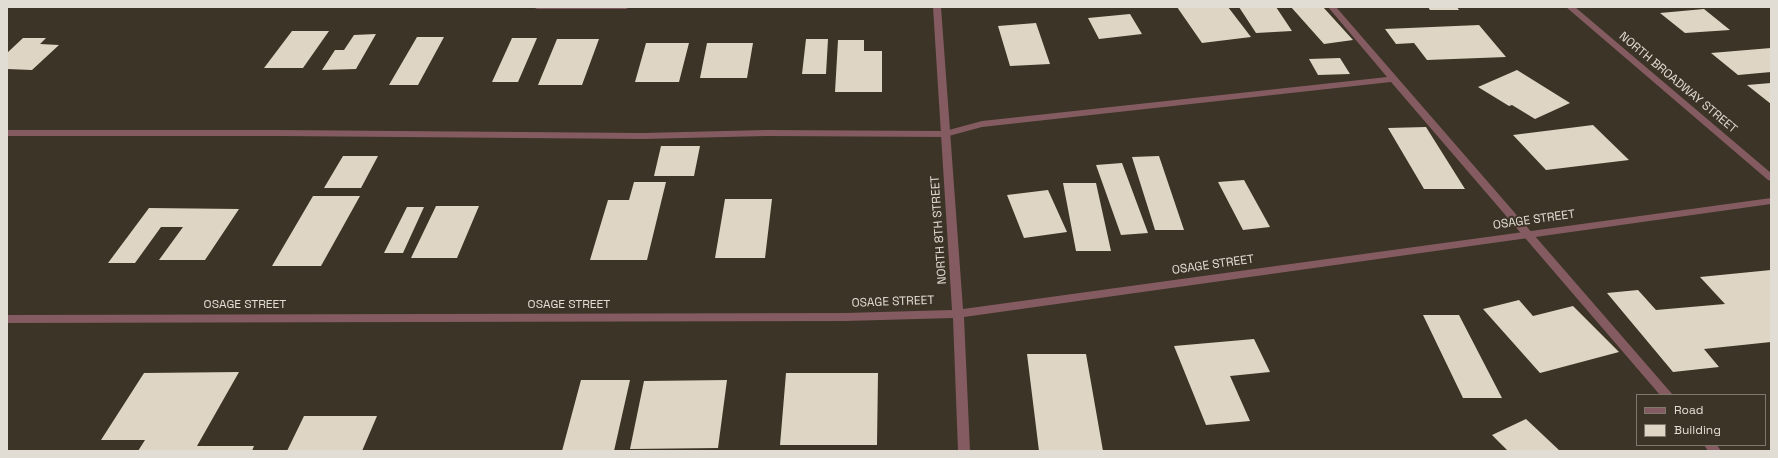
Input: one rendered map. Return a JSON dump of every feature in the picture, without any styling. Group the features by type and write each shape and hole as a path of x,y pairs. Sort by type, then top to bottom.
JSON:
{"street":[{"path":"537,7 626,7"},
{"name":"NORTH 8TH STREET","path":"936,7 958,314 964,451"},
{"path":"1332,7 1666,394"},
{"name":"NORTH BROADWAY STREET","path":"1570,7 1771,178"},
{"path":"7,133 278,133 636,136 766,133 945,134 982,124 1393,79"},
{"name":"OSAGE STREET","path":"7,319 837,317 958,314 1771,201"}],"building":[{"path":"1177,7 1228,7 1251,37 1202,43"},
{"path":"1239,7 1276,7 1292,31 1256,33"},
{"path":"1291,7 1323,7 1353,40 1324,44"},
{"path":"1428,7 1457,7 1459,10 1430,10"},
{"path":"1704,9 1730,30 1685,33 1660,13"},
{"path":"1130,14 1142,34 1099,39 1088,18"},
{"path":"1036,23 1050,64 1010,66 998,26"},
{"path":"1479,25 1506,57 1427,60 1414,43 1396,44 1385,29"},
{"path":"292,31 329,31 303,68 264,68"},
{"path":"376,34 356,69 322,70 335,50 344,50 354,35"},
{"path":"417,37 444,37 418,85 389,85"},
{"path":"23,38 46,38 40,44 59,45 32,70 7,69 7,53"},
{"path":"512,38 537,38 518,82 492,82"},
{"path":"557,39 599,39 582,85 538,85"},
{"path":"806,39 828,39 826,74 802,74"},
{"path":"838,40 864,40 864,51 882,51 882,92 835,92"},
{"path":"646,43 689,43 679,82 635,82"},
{"path":"707,43 753,43 747,78 700,78"},
{"path":"1771,48 1771,72 1738,75 1711,53"},
{"path":"1340,58 1350,74 1318,75 1309,59"},
{"path":"1517,70 1570,103 1535,119 1512,105 1509,106 1478,87"},
{"path":"1771,83 1771,104 1747,85"},
{"path":"1593,125 1629,160 1546,170 1513,135"},
{"path":"1426,127 1465,189 1424,189 1388,128"},
{"path":"661,146 700,146 694,176 654,176"},
{"path":"343,156 378,156 361,188 324,188"},
{"path":"1159,156 1184,230 1155,230 1132,157"},
{"path":"1122,163 1148,233 1121,235 1096,165"},
{"path":"1244,180 1270,227 1243,230 1218,182"},
{"path":"634,182 666,182 647,260 590,260 608,200 629,200"},
{"path":"1063,183 1096,183 1111,251 1076,251"},
{"path":"1048,190 1067,232 1024,238 1007,195"},
{"path":"313,196 360,196 321,266 272,266"},
{"path":"725,199 772,199 765,258 715,258"},
{"path":"436,206 479,206 457,258 411,258"},
{"path":"407,207 424,207 403,253 384,253"},
{"path":"149,208 239,209 205,260 159,260 183,227 161,227 135,263 108,263"},
{"path":"1771,270 1771,342 1704,349 1719,367 1673,372 1607,293 1638,290 1656,310 1725,304 1700,277"},
{"path":"1519,300 1533,316 1573,306 1619,352 1540,373 1483,309"},
{"path":"1423,315 1459,315 1502,398 1463,398"},
{"path":"1254,339 1270,372 1230,376 1250,421 1206,425 1174,346"},
{"path":"1027,354 1086,354 1103,451 1039,451"},
{"path":"239,372 197,446 254,446 252,451 138,451 145,440 101,440 144,373"},
{"path":"786,373 878,373 877,445 780,445"},
{"path":"581,380 630,380 614,451 562,451"},
{"path":"727,380 718,448 630,449 644,381"},
{"path":"304,416 377,416 362,451 287,451"},
{"path":"1526,419 1560,451 1508,451 1492,435"}]}
